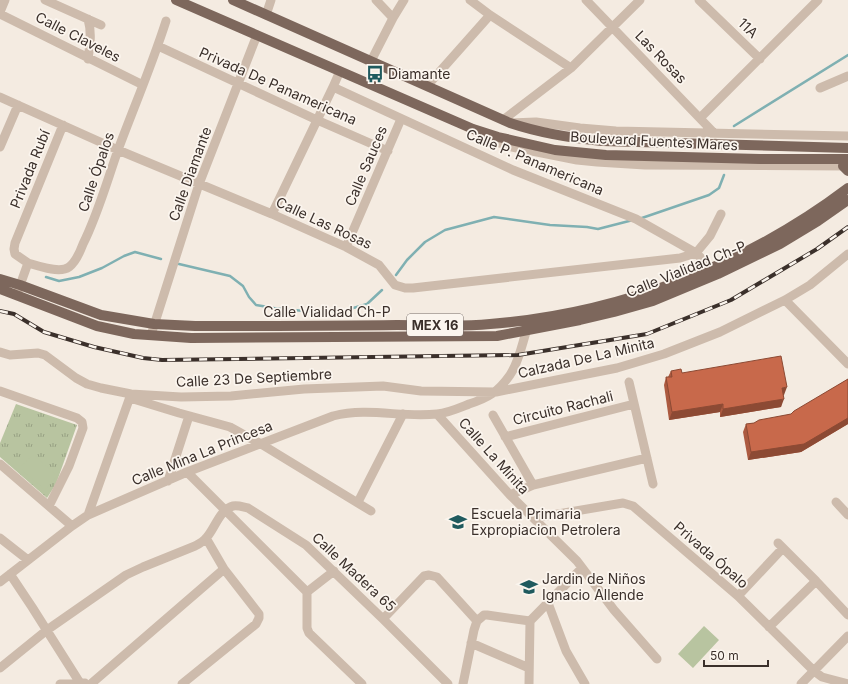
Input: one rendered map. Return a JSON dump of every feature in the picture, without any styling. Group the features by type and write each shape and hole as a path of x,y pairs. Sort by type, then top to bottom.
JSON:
{"main road":[{"name":"Boulevard Fuentes Mares","path":"176,0 473,129 498,137 555,150 606,155 760,159 847,166"},
{"name":"Boulevard Fuentes Mares","path":"232,0 506,121 543,133 602,141 848,148"},
{"name":"Calle Vialidad Ch-P","path":"715,271 810,215 848,188"},
{"name":"Calle Vialidad Ch-P","path":"0,289 97,326 134,334 191,338 497,336 554,316 602,305 715,271 780,244 818,221 848,200"},
{"name":"Calle Vialidad Ch-P","path":"0,279 20,284 101,315 154,324 195,326 528,324"}],"street":[{"path":"0,13 5,0"},
{"path":"45,0 101,25"},
{"path":"266,15 271,0"},
{"path":"376,0 393,18"},
{"path":"371,61 404,0"},
{"path":"472,0 490,15 571,68"},
{"name":"Las Rosas","path":"586,0 715,134"},
{"path":"506,121 571,68 640,0"},
{"name":"11A","path":"700,0 760,59"},
{"path":"700,118 818,0"},
{"name":"Calle Claveles","path":"0,13 88,59 143,85"},
{"path":"427,86 490,15"},
{"path":"88,19 91,28 88,59"},
{"name":"Calle Ópalos","path":"28,263 58,270 68,268 73,264 92,226 118,150 158,46 166,21"},
{"name":"Calle Diamante","path":"151,335 199,184 257,35"},
{"name":"Privada De Panamericana","path":"158,46 317,120 388,151"},
{"path":"272,214 340,71"},
{"path":"820,88 848,76"},
{"name":"Calle P. Panamericana","path":"333,87 513,170 636,219 696,253 715,271"},
{"name":"Calle Las Rosas","path":"0,96 118,150 272,214 346,247 379,265 395,284 410,288 680,258 696,253"},
{"path":"0,147 18,105"},
{"name":"Calle Sauces","path":"346,247 401,119"},
{"path":"506,121 536,122 616,131 848,136"},
{"name":"Privada Rubí","path":"28,263 15,254 15,243 62,125"},
{"path":"473,129 483,136 498,143 577,160 645,165 847,166"},
{"path":"696,253 710,236 721,214"},
{"name":"Calzada De La Minita","path":"437,414 483,399 496,392 617,368 664,354 720,332 785,300 810,285 848,254"},
{"path":"17,295 28,263"},
{"path":"785,300 848,364"},
{"name":"Calzada De La Minita","path":"496,392 513,370 528,324"},
{"name":"Calle 23 De Septiembre","path":"0,352 10,355 38,353 45,355 76,378 87,384 130,396 231,396 304,389 383,386 422,391 496,392"},
{"name":"Circuito Rachali","path":"629,382 653,484"},
{"path":"0,391 80,419 83,428 69,466 49,506"},
{"path":"88,515 130,396 189,416 226,426 261,444 371,511"},
{"name":"Circuito Rachali","path":"533,485 505,437 634,404"},
{"name":"Calle Mina La Princesa","path":"0,582 88,515 187,472 333,416 359,412 437,414"},
{"path":"358,502 403,414"},
{"name":"Calle La Minita","path":"437,414 510,495 582,568 614,610 657,659"},
{"path":"493,415 505,437"},
{"path":"168,481 189,416"},
{"path":"510,495 533,485 647,458"},
{"path":"0,464 72,526"},
{"path":"187,472 307,592 307,628 309,633 362,684"},
{"path":"836,502 848,515"},
{"name":"Privada Ópalo","path":"534,518 630,504 738,596 814,671 822,677 848,684"},
{"name":"Calle Madera 65","path":"225,510 233,506 248,508 306,545 448,684"},
{"path":"0,668 47,630 126,575 143,566 195,546 206,538 225,510"},
{"path":"0,538 28,560"},
{"path":"182,684 258,621 258,614 224,569 206,538"},
{"path":"738,596 780,545 848,615"},
{"path":"529,684 528,668 530,621 582,568"},
{"path":"60,684 93,684 224,569"},
{"path":"307,592 334,571"},
{"path":"10,574 80,683"},
{"path":"383,619 424,576 428,575 437,577 477,621"},
{"path":"769,628 816,581"},
{"path":"548,602 566,651 585,684"},
{"path":"463,684 477,621 484,615 487,615 530,621"},
{"path":"801,684 848,636"},
{"path":"471,643 528,668"}],"green space":[{"path":"16,404 77,425 56,484 47,498 0,457 0,443"},
{"path":"33,454 57,476 45,490 20,468"},
{"path":"704,626 719,640 693,668 678,654"}],"building":[{"path":"781,356 787,387 782,388 784,399 723,409 723,404 672,412 666,377 672,377 671,371 681,369 682,373"},
{"path":"848,379 848,418 804,444 751,452 746,424 791,414"}],"waterway":[{"path":"734,126 848,55"},
{"path":"639,219 709,195 719,188 724,175"},
{"path":"396,275 407,260 425,242 445,230 494,217 550,225 598,229 633,220"},
{"path":"46,277 59,281 79,277 135,252 161,259"},
{"path":"179,264 230,276 243,286 249,297 256,305 274,308 304,311 343,311 367,304 382,290"}],"railway":[{"path":"0,311 14,314 44,332 94,347 143,358 162,360 518,355 647,334 731,300 817,249 848,227"}],"place":[{"name":"Diamante","path":"375,74"},
{"name":"Escuela Primaria Expropiacion Petrolera","path":"458,522"},
{"name":"Jardin de Niños Ignacio Allende","path":"529,587"}]}
